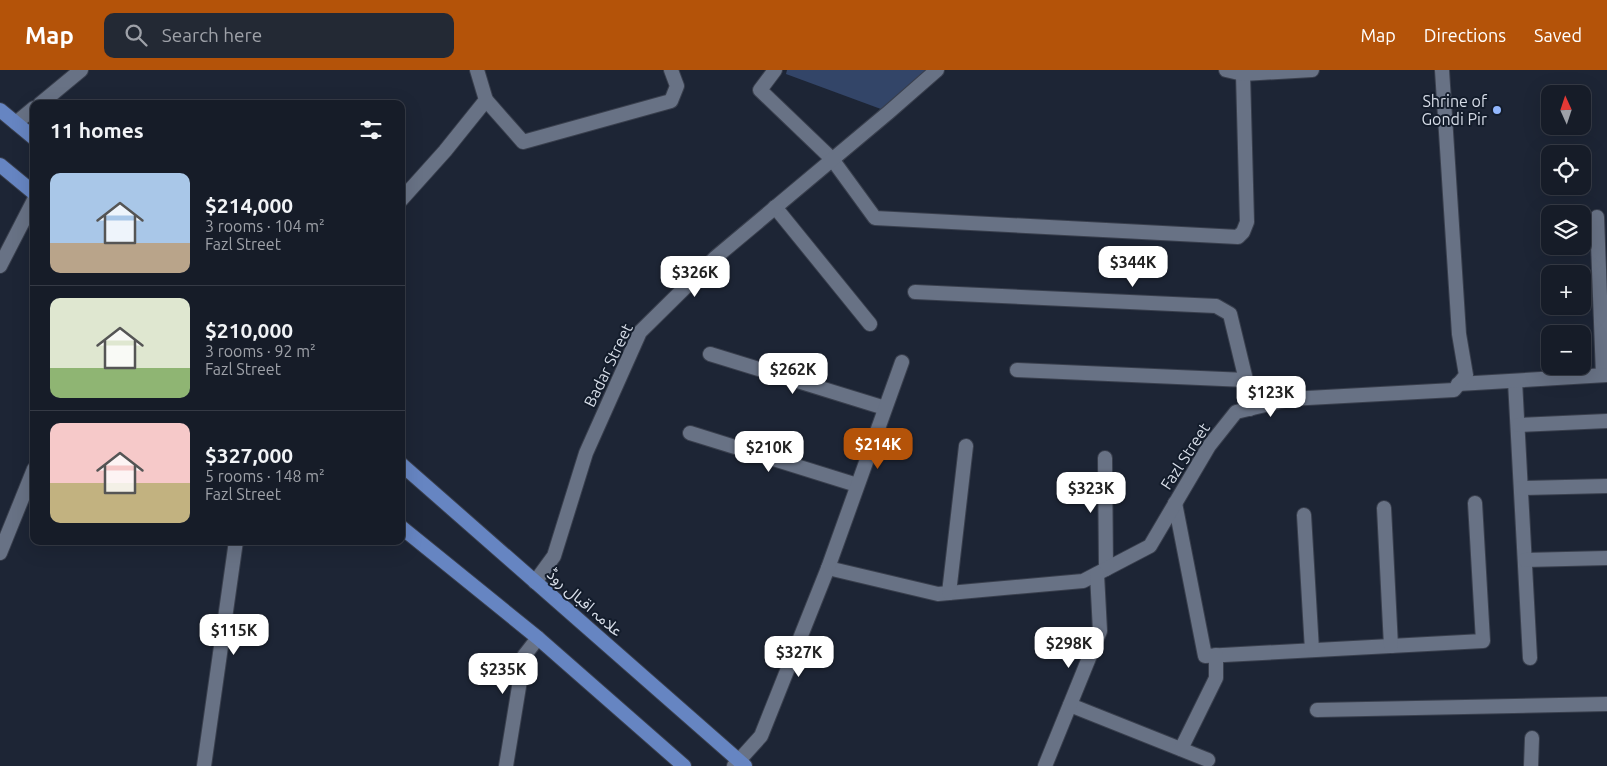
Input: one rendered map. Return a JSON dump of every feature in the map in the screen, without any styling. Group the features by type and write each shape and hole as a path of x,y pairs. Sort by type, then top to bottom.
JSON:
{"main road":[{"path":"0,110 30,135"},
{"path":"0,165 30,190"},
{"name":"علامہ اقبال روڈ","path":"405,468 739,764"},
{"path":"405,530 538,638 684,766"}],"street":[{"path":"45,100 81,70"},
{"path":"477,70 486,100 523,142 671,101 677,86 672,70"},
{"path":"774,70 760,90 832,159 875,218 882,220 1238,237 1243,232 1247,222 1243,74"},
{"name":"Badar Street","path":"535,582 554,556 586,453 640,332 716,257 889,112 936,70"},
{"path":"1226,70 1243,74 1312,70"},
{"path":"1442,70 1459,334 1466,374 1458,384"},
{"path":"405,196 445,151 486,100"},
{"path":"16,123 30,111"},
{"path":"774,207 870,324"},
{"path":"0,266 30,208"},
{"path":"1458,384 1605,375 1597,217"},
{"path":"915,292 1216,306 1230,314 1246,380 1250,409"},
{"path":"710,354 885,408"},
{"path":"739,764 761,736 828,568 902,362"},
{"path":"1017,370 1246,380"},
{"path":"1516,381 1530,658"},
{"name":"Fazl Street","path":"828,568 938,594 1082,581 1150,546 1209,446 1236,412 1289,399 1454,390 1458,384"},
{"path":"1518,425 1607,421"},
{"path":"690,433 857,485"},
{"path":"949,593 966,446"},
{"path":"1045,766 1100,631 1105,458"},
{"path":"0,553 30,479"},
{"path":"1521,488 1607,486"},
{"path":"1175,503 1205,656 1483,641 1475,503"},
{"path":"1384,508 1392,646"},
{"path":"1304,515 1312,650"},
{"path":"204,766 235,545"},
{"path":"1525,560 1607,558"},
{"path":"506,766 524,656 538,638"},
{"path":"1181,749 1216,678 1216,655"},
{"path":"1317,710 1607,704"},
{"path":"1070,705 1208,760"},
{"path":"1531,766 1532,738"}],"shaded area":[{"path":"787,70 937,70 889,112 786,74"}],"place":[{"name":"Shrine of Gondi Pir","path":"1497,110"}]}
